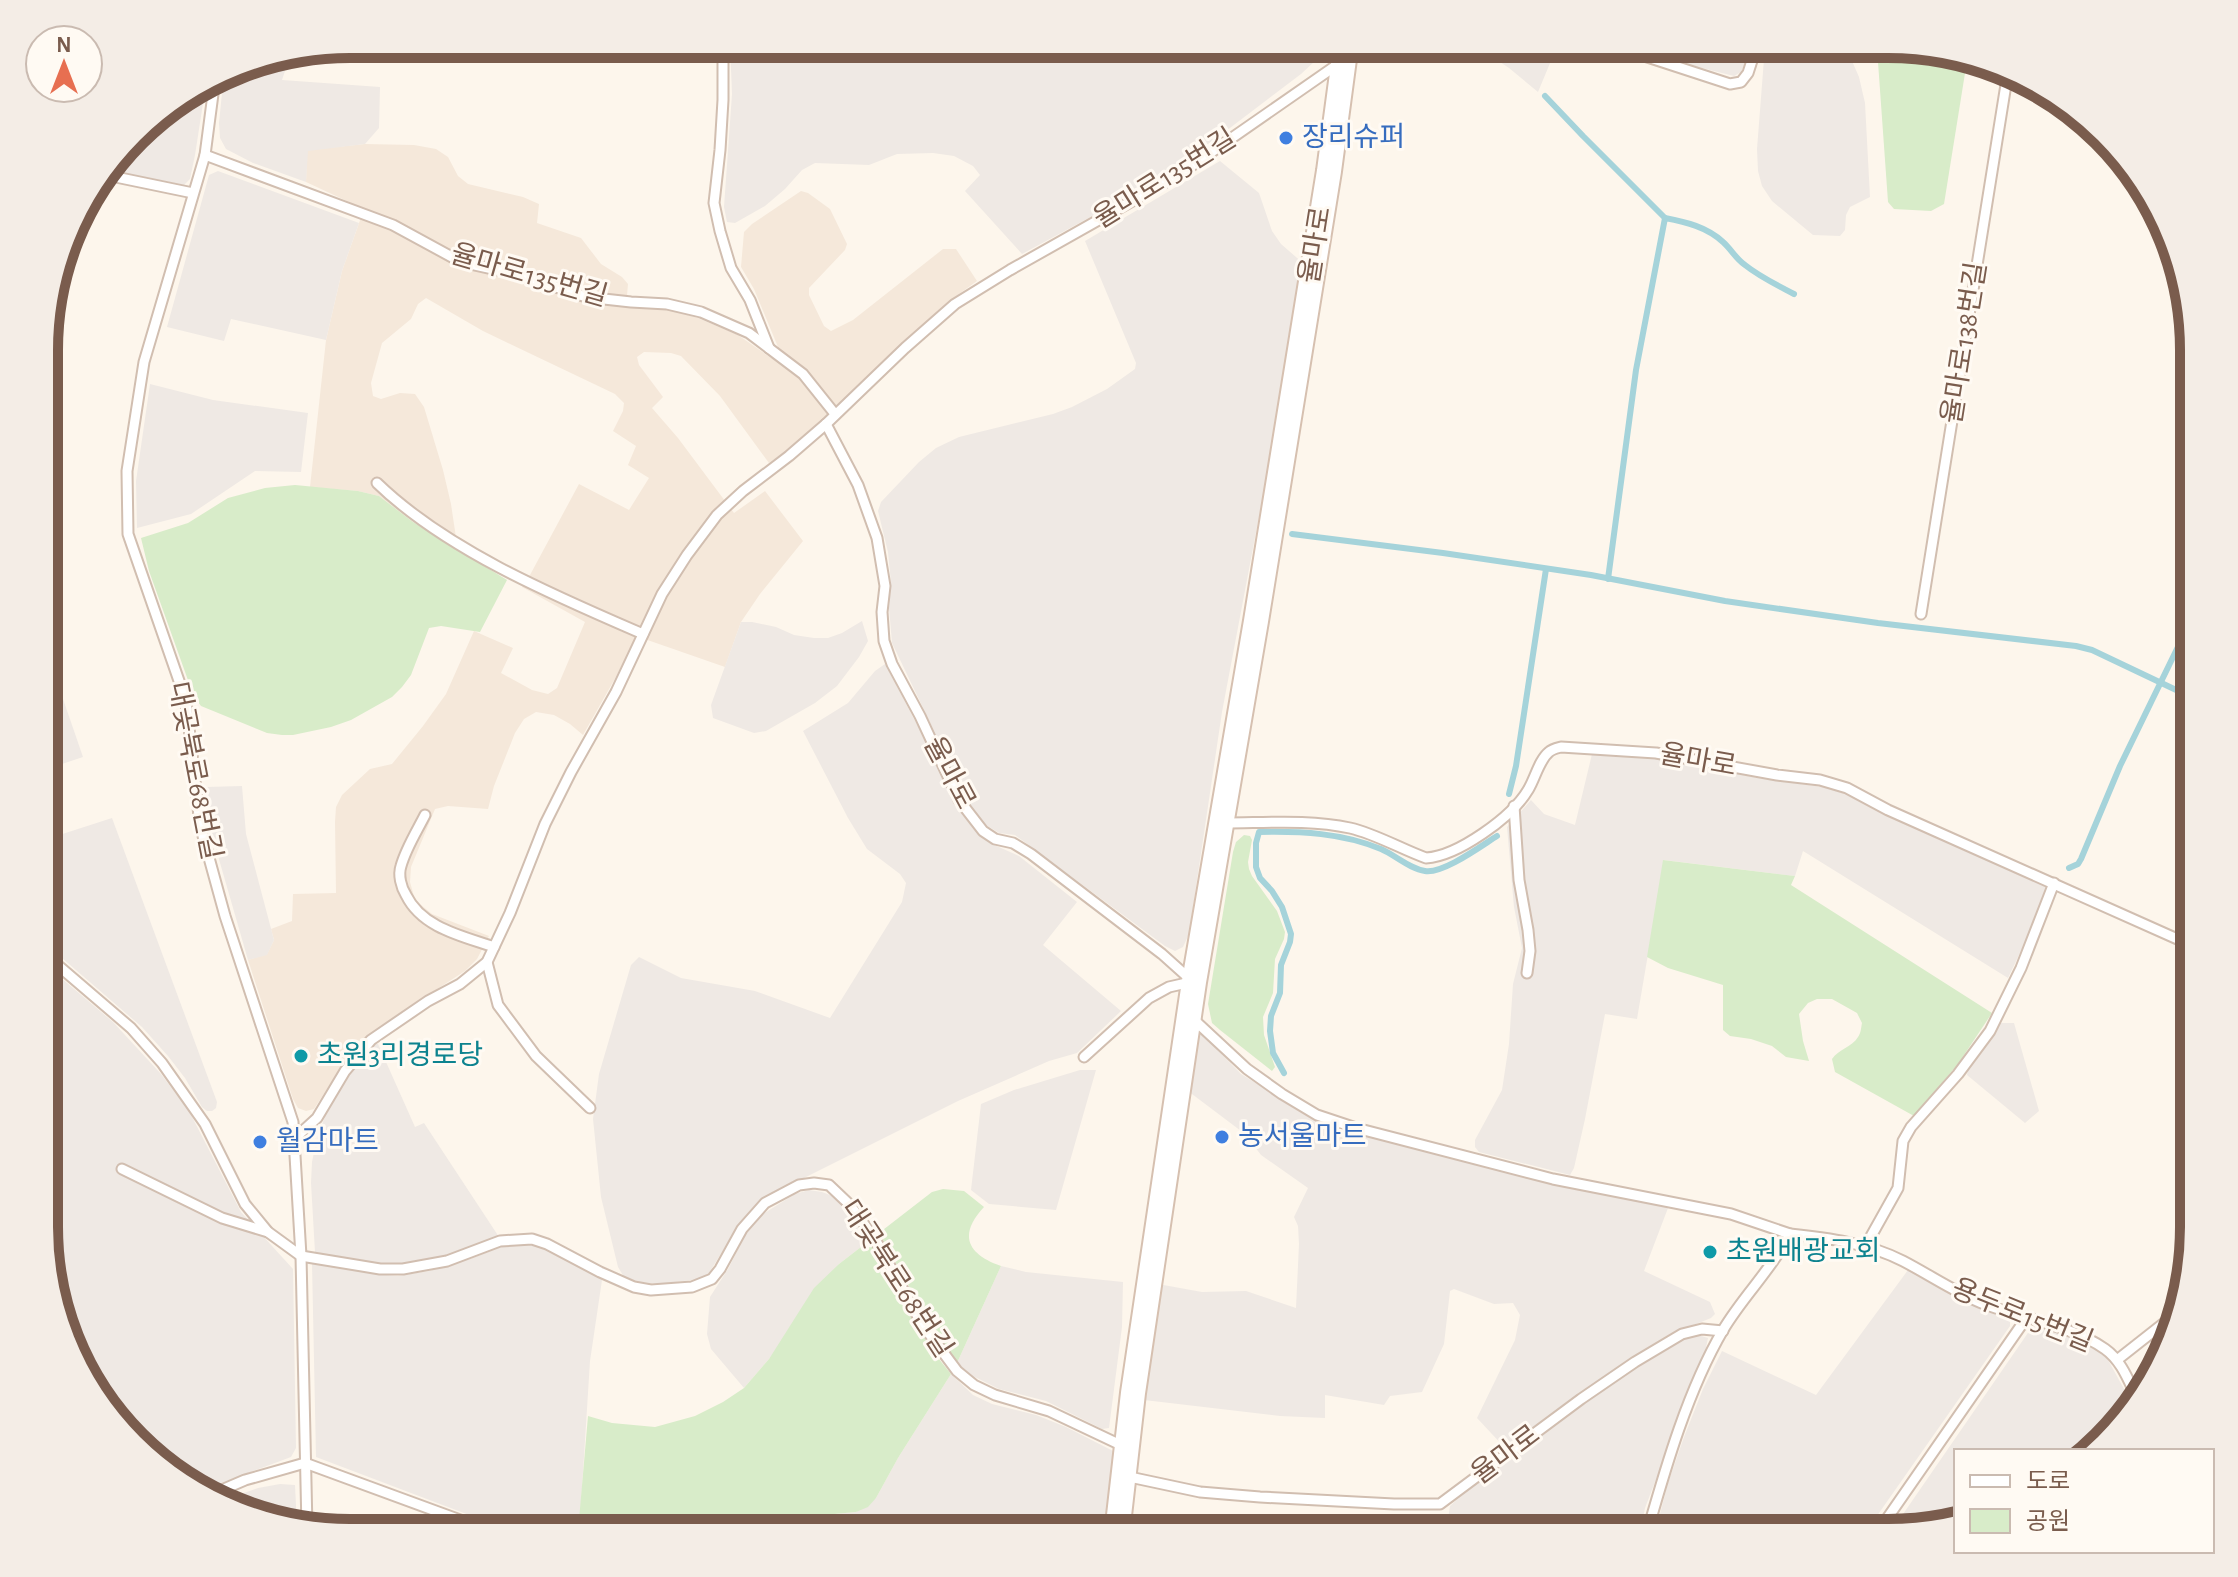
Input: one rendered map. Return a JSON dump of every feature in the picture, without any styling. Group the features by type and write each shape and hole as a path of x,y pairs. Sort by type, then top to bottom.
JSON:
{"street":[{"name":"율마로","path":"1119,1519 1135,1378 1194,982 1329,171 1344,58"}],"lane":[{"path":"723,58 720,150 714,203 731,268 750,300 770,349"},
{"name":"율마로135번길","path":"294,1139 317,1118 345,1071 371,1040 428,1001 460,984 487,962 545,824 616,692 662,594 717,515 826,424 955,304 1180,174 1337,58"},
{"path":"1653,58 1730,84 1741,82 1753,58"},
{"name":"율마로138번길","path":"1921,614 2006,83"},
{"name":"대곶북로68번길","path":"213,92 205,155 144,362 127,471 128,534 186,701 200,825 225,916 293,1122 301,1256 307,1516"},
{"name":"율마로135번길","path":"205,155 393,225 461,262 520,275 586,297 667,304 701,312 749,333 803,374 835,414"},
{"path":"115,177 193,193"},
{"name":"율마로","path":"826,424 858,485 877,538 885,586 882,612 884,641 892,664 959,800 983,831 1031,854 1194,982"},
{"path":"377,483 432,528 490,561 565,601 643,634"},
{"name":"율마로","path":"1220,823 1333,825 1368,834 1426,858 1436,857 1498,823 1527,793 1549,752 1561,747 1656,753 1820,780 1847,788 1888,810 2180,940"},
{"path":"1514,806 1519,880 1530,951 1527,973"},
{"path":"425,815 400,867 401,886 411,906 430,922 494,947"},
{"path":"1865,1247 1898,1188 1903,1141 1911,1127 1958,1074 1990,1031 2021,968 2054,883"},
{"path":"487,962 498,1005 536,1056 590,1108"},
{"name":"대곶북로68번길","path":"58,965 131,1028 162,1063 205,1124 245,1204 268,1232 301,1256 380,1269 403,1269 447,1261 500,1241 532,1239 634,1287 651,1290 692,1287 712,1279 742,1229 765,1203 799,1185 829,1185 840,1193 876,1241 922,1324 957,1371 974,1385 995,1395 1049,1411 1128,1449"},
{"path":"1084,1057 1149,998 1169,987 1194,982"},
{"name":"용두로15번길","path":"1189,1016 1247,1069 1317,1115 1553,1179 1731,1214 1790,1234 1828,1238 1865,1247 1901,1260 1983,1303 2090,1341 2117,1360 2132,1388"},
{"path":"122,1169 222,1218 268,1232"},
{"path":"1651,1519 1687,1411 1709,1358 1740,1304 1790,1234"},
{"path":"1887,1519 2027,1317"},
{"path":"2117,1360 2163,1324"},
{"name":"율마로","path":"1125,1476 1230,1495 1440,1504 1635,1362 1682,1334 1702,1329 1723,1331"},
{"path":"222,1490 305,1463 458,1519"}],"shaded area":[{"path":"731,58 1317,58 1301,74 1181,163 1022,254 965,191 980,175 973,166 954,156 933,153 897,154 869,165 815,163 802,170 765,206 735,223 727,222 724,207 732,94"},
{"path":"1494,58 1552,58 1538,92"},
{"path":"1671,58 1747,58 1741,72 1734,76"},
{"path":"1851,58 1859,77 1865,103 1870,197 1850,207 1845,230 1840,236 1813,235 1772,201 1762,186 1757,149 1764,59"},
{"path":"291,64 286,68 282,80 380,87 379,128 365,144 308,151 306,182 253,163 226,149 220,138 223,87 275,68"},
{"path":"204,97 190,179 184,185 118,172 172,118"},
{"path":"365,144 414,145 436,149 448,157 458,176 468,184 539,204 537,223 581,238 601,264 628,284 626,307 666,309 698,318 738,335 771,358 778,347 754,289 741,267 744,232 801,191 830,209 847,244 845,250 809,288 809,295 824,326 831,331 853,320 943,249 956,249 977,281 952,299 801,440 769,463 720,396 681,356 644,352 637,357 639,365 663,397 652,408 734,513 765,491 803,541 741,622 725,667 636,636 583,735 554,715 536,712 524,719 515,733 488,809 448,806 435,809 411,867 410,882 415,900 432,914 489,936 477,959 465,971 362,1041 347,1058 314,1109 306,1111 298,1108 293,1099 248,960 267,954 274,940 271,929 292,921 293,894 336,893 335,822 336,807 342,795 370,769 392,764 423,726 446,694 474,631 513,648 501,673 532,690 548,694 557,688 585,622 522,587 579,484 629,510 649,478 628,465 636,446 613,431 624,403 615,394 483,331 426,298 418,304 411,319 382,343 371,383 373,396 381,399 400,393 415,394 424,407 443,470 458,551 379,496 310,487 326,340 342,271 364,209 306,182 307,150"},
{"path":"1220,161 1259,193 1272,231 1281,244 1304,264 1222,712 1189,934 1183,947 1175,951 1015,835 999,833 986,825 969,804 892,643 888,552 878,511 881,502 936,448 959,437 1072,407 1107,389 1135,369 1136,363 1085,241"},
{"path":"218,171 359,223 342,271 326,340 231,319 224,341 167,327 209,175"},
{"path":"150,384 213,400 308,413 301,472 255,471 191,514 137,528 136,481"},
{"path":"862,621 868,641 859,657 837,686 815,703 766,731 754,733 713,718 711,705 741,622 776,627 794,635 828,638"},
{"path":"885,664 969,823 979,835 1019,856 1077,902 1043,945 1121,1011 1077,1053 1049,1061 958,1101 762,1199 738,1226 709,1273 699,1279 660,1284 624,1277 618,1267 601,1197 593,1119 599,1074 631,965 639,957 681,978 755,991 830,1018 902,902 906,883 900,874 867,849 803,731 848,703 875,671"},
{"path":"58,684 83,757 58,765"},
{"path":"1592,754 1653,758 1823,787 1849,795 2047,884 2029,934 2008,978 1803,851 1795,876 1664,860 1637,1019 1605,1014 1585,1119 1570,1175 1479,1152 1475,1140 1502,1090 1513,984 1522,948 1514,907 1507,827 1531,800 1544,814 1575,825"},
{"path":"242,786 246,834 274,940 267,955 248,960 212,835 206,787"},
{"path":"112,818 217,1102 212,1111 202,1107 185,1078 142,1027 58,954 58,835"},
{"path":"58,975 113,1022 161,1074 189,1111 241,1212 293,1269 296,1448 291,1457 214,1485 172,1459 144,1433 118,1405 88,1356 68,1302 60,1265"},
{"path":"1998,1023 2014,1023 2039,1111 2025,1123 1967,1075"},
{"path":"1199,1031 1241,1074 1316,1120 1470,1162 1668,1208 1644,1271 1710,1302 1715,1314 1649,1349 1505,1448 1477,1418 1515,1340 1520,1315 1513,1303 1494,1304 1454,1289 1450,1291 1444,1344 1422,1392 1390,1396 1384,1405 1325,1395 1325,1418 1280,1416 1144,1400 1158,1284 1202,1292 1246,1291 1296,1308 1299,1244 1294,1217 1308,1188 1261,1155 1245,1134 1188,1091"},
{"path":"373,1044 378,1044 415,1127 424,1123 499,1237 426,1262 405,1264 380,1264 315,1252 311,1183 317,1138 330,1103 355,1061"},
{"path":"1080,1070 1096,1070 1056,1210 989,1204 971,1190 981,1104 1014,1090"},
{"path":"809,1190 835,1197 870,1240 839,1264 744,1388 711,1349 707,1334 710,1297 747,1232 763,1214 795,1194"},
{"path":"506,1245 546,1248 602,1280 590,1361 580,1519 480,1519 316,1457 312,1263 398,1276 429,1271"},
{"path":"1001,1266 1026,1272 1123,1282 1122,1327 1109,1428 1102,1429 1046,1401 999,1389 973,1376 957,1363"},
{"path":"1908,1270 1984,1311 2010,1318 2010,1326 1875,1519 1659,1519 1684,1437 1722,1351 1816,1395"},
{"path":"2032,1327 2043,1327 2094,1347 2108,1360 2127,1395 2077,1449 1954,1449 1954,1511 1900,1518"},
{"path":"1698,1335 1708,1338 1643,1519 1448,1519 1450,1506 1463,1494 1571,1411 1681,1339"},
{"path":"951,1374 973,1395 1066,1427 1115,1452 1108,1519 781,1519 856,1512 876,1498"},
{"path":"295,1485 296,1514 236,1496 258,1488"}],"green space":[{"path":"1879,58 1926,60 1966,69 1944,204 1931,211 1894,209 1888,202"},
{"path":"295,485 379,496 413,522 507,580 480,632 441,626 429,628 411,675 392,697 351,720 331,727 282,735 267,733 201,706 194,697 149,571 141,538 188,523 228,498 265,488"},
{"path":"1244,835 1252,840 1249,869 1277,911 1285,932 1275,959 1273,993 1263,1017 1264,1035 1275,1067 1272,1071 1212,1023 1208,1004 1233,852 1236,842"},
{"path":"1663,860 1795,876 1791,885 1992,1013 1958,1064 1914,1116 1835,1072 1832,1059 1860,1034 1862,1023 1857,1013 1832,999 1817,999 1808,1003 1799,1014 1809,1061 1786,1057 1772,1046 1751,1039 1730,1036 1723,1030 1723,985 1668,968 1647,957"},
{"path":"943,1189 964,1191 984,1207 971,1226 970,1242 980,1256 1001,1266 957,1363 929,1322 879,1233 932,1192"},
{"path":"870,1240 917,1326 951,1374 868,1507 856,1512 781,1519 579,1519 588,1416 612,1423 655,1427 695,1416 723,1402 744,1388 769,1359 814,1288"}],"waterway":[{"path":"1545,96 1665,218"},
{"path":"1608,579 1636,370 1665,218 1710,232 1751,269 1794,294"},
{"path":"1292,534 1591,575 1725,601 1878,623 2076,646 2092,650 2180,692"},
{"path":"1509,794 1546,569"},
{"path":"2069,868 2081,859 2120,766 2180,643"},
{"path":"1284,1073 1273,1053 1270,1031 1271,1016 1280,993 1281,965 1291,934 1282,907 1260,878 1256,867 1259,832 1306,833 1351,839 1381,849 1425,871 1451,864 1497,836"}],"place":[{"name":"장리슈퍼","path":"1286,138"},
{"name":"초원3리경로당","path":"301,1056"},
{"name":"농서울마트","path":"1222,1137"},
{"name":"월감마트","path":"260,1142"},
{"name":"초원배광교회","path":"1710,1252"}]}
